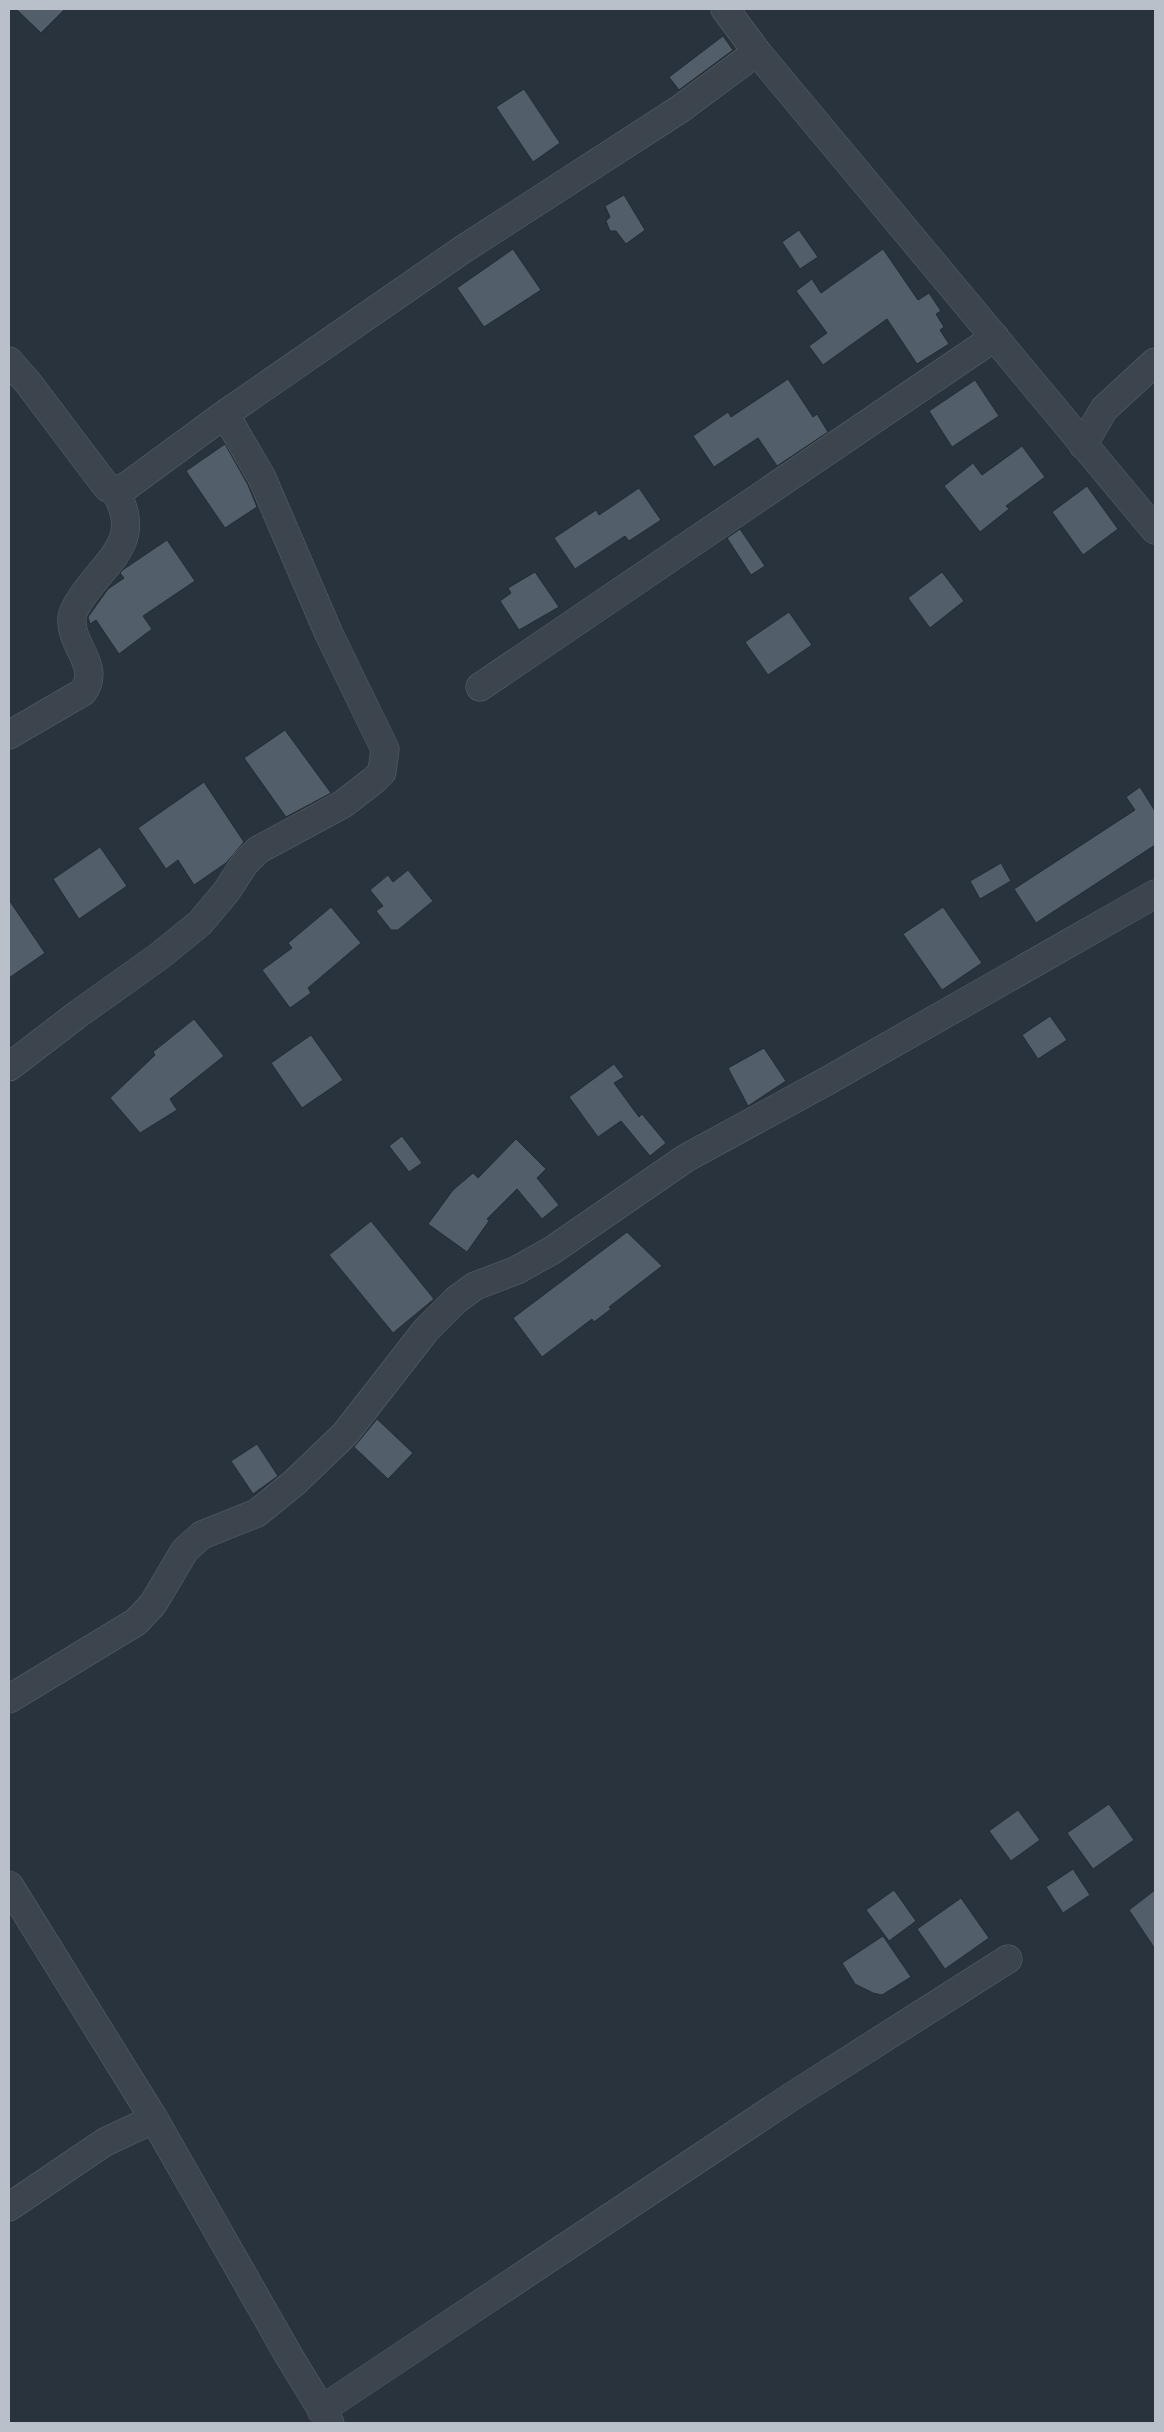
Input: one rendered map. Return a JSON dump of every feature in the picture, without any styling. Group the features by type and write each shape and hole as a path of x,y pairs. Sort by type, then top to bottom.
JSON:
{"street":[{"path":"725,9 757,52 1155,530"},
{"path":"115,491 127,486 225,414 462,250 680,109 757,52"},
{"path":"480,687 995,337"},
{"path":"9,361 29,384 103,482 108,488 115,491 123,505 127,518 126,531 120,546 82,596 72,617 73,630 90,674 89,684 83,692 9,735"},
{"path":"1083,445 1104,409 1155,362"},
{"path":"9,1067 78,1014 158,957 200,923 226,892 245,863 258,850 343,804 382,772 385,749 329,634 262,478 225,414"},
{"path":"9,1699 136,1622 153,1604 185,1550 202,1535 258,1513 294,1482 345,1434 426,1330 456,1300 475,1286 517,1270 542,1256 686,1158 827,1081 1155,894"},
{"path":"9,1885 154,2119 326,2416 791,2097 1008,1959"},
{"path":"9,2207 105,2142 154,2119"}],"building":[{"path":"16,9 65,9 41,33"},
{"path":"723,36 733,50 679,90 669,77"},
{"path":"524,89 560,143 533,162 496,107"},
{"path":"624,195 645,230 626,244 616,231 610,231 606,221 610,217 605,206"},
{"path":"799,230 818,257 800,269 782,242"},
{"path":"513,249 541,290 484,327 457,288"},
{"path":"883,249 918,300 929,293 941,311 936,314 944,327 940,330 949,344 917,364 887,319 823,365 809,346 827,333 796,291 812,279 821,293"},
{"path":"788,379 813,417 817,414 828,432 777,466 758,438 714,467 693,436 728,412 731,417"},
{"path":"975,380 999,416 952,447 929,411"},
{"path":"225,444 248,485 257,507 225,528 186,471"},
{"path":"1022,446 1045,477 1006,506 1009,509 980,532 944,486 973,463 982,475"},
{"path":"1087,486 1118,529 1083,555 1052,512"},
{"path":"639,488 661,520 629,541 625,536 575,569 554,538 596,510 599,515"},
{"path":"740,529 765,566 751,575 727,538"},
{"path":"167,540 195,581 143,616 152,629 119,654 96,620 90,624 88,617 108,589 124,578 120,573 124,569"},
{"path":"535,572 559,607 519,630 500,601 511,593 508,588"},
{"path":"942,572 964,601 930,628 908,598"},
{"path":"789,612 812,645 768,675 745,642"},
{"path":"285,730 331,793 286,817 244,758"},
{"path":"204,782 244,842 226,863 194,885 178,860 166,869 138,828"},
{"path":"1140,787 1155,811 1155,845 1036,923 1014,889 1135,810 1126,797"},
{"path":"100,847 127,886 79,919 53,879"},
{"path":"1001,863 1011,881 980,899 970,881"},
{"path":"408,870 433,901 398,930 391,930 376,911 383,906 370,890 388,875 393,882"},
{"path":"9,900 45,953 9,978"},
{"path":"331,907 361,943 308,988 311,993 290,1008 262,970 292,948 288,943"},
{"path":"943,907 982,963 942,990 903,934"},
{"path":"1050,1016 1067,1040 1038,1059 1022,1035"},
{"path":"194,1019 224,1056 170,1099 177,1110 140,1133 110,1098 155,1055 153,1052"},
{"path":"311,1035 343,1080 302,1108 271,1063"},
{"path":"764,1048 786,1081 748,1106 728,1068"},
{"path":"614,1064 624,1077 614,1083 639,1117 642,1114 666,1143 650,1156 621,1121 598,1137 569,1097"},
{"path":"402,1136 422,1163 409,1172 389,1146"},
{"path":"516,1139 546,1169 537,1178 559,1205 542,1219 517,1189 487,1219 489,1221 467,1252 428,1224 453,1190 473,1173 478,1178"},
{"path":"371,1221 434,1299 393,1333 329,1255"},
{"path":"627,1232 662,1266 609,1307 611,1309 594,1322 592,1319 542,1357 513,1318"},
{"path":"377,1419 413,1453 388,1479 354,1447"},
{"path":"257,1444 278,1476 253,1494 231,1461"},
{"path":"1109,1804 1134,1840 1093,1869 1067,1833"},
{"path":"1018,1810 1040,1840 1011,1861 989,1831"},
{"path":"1073,1869 1090,1895 1063,1913 1046,1887"},
{"path":"894,1890 916,1921 889,1941 866,1910"},
{"path":"1155,1890 1155,1949 1129,1910"},
{"path":"961,1898 989,1938 945,1969 917,1929"},
{"path":"883,1936 911,1977 882,1995 873,1993 855,1984 842,1963"}]}
